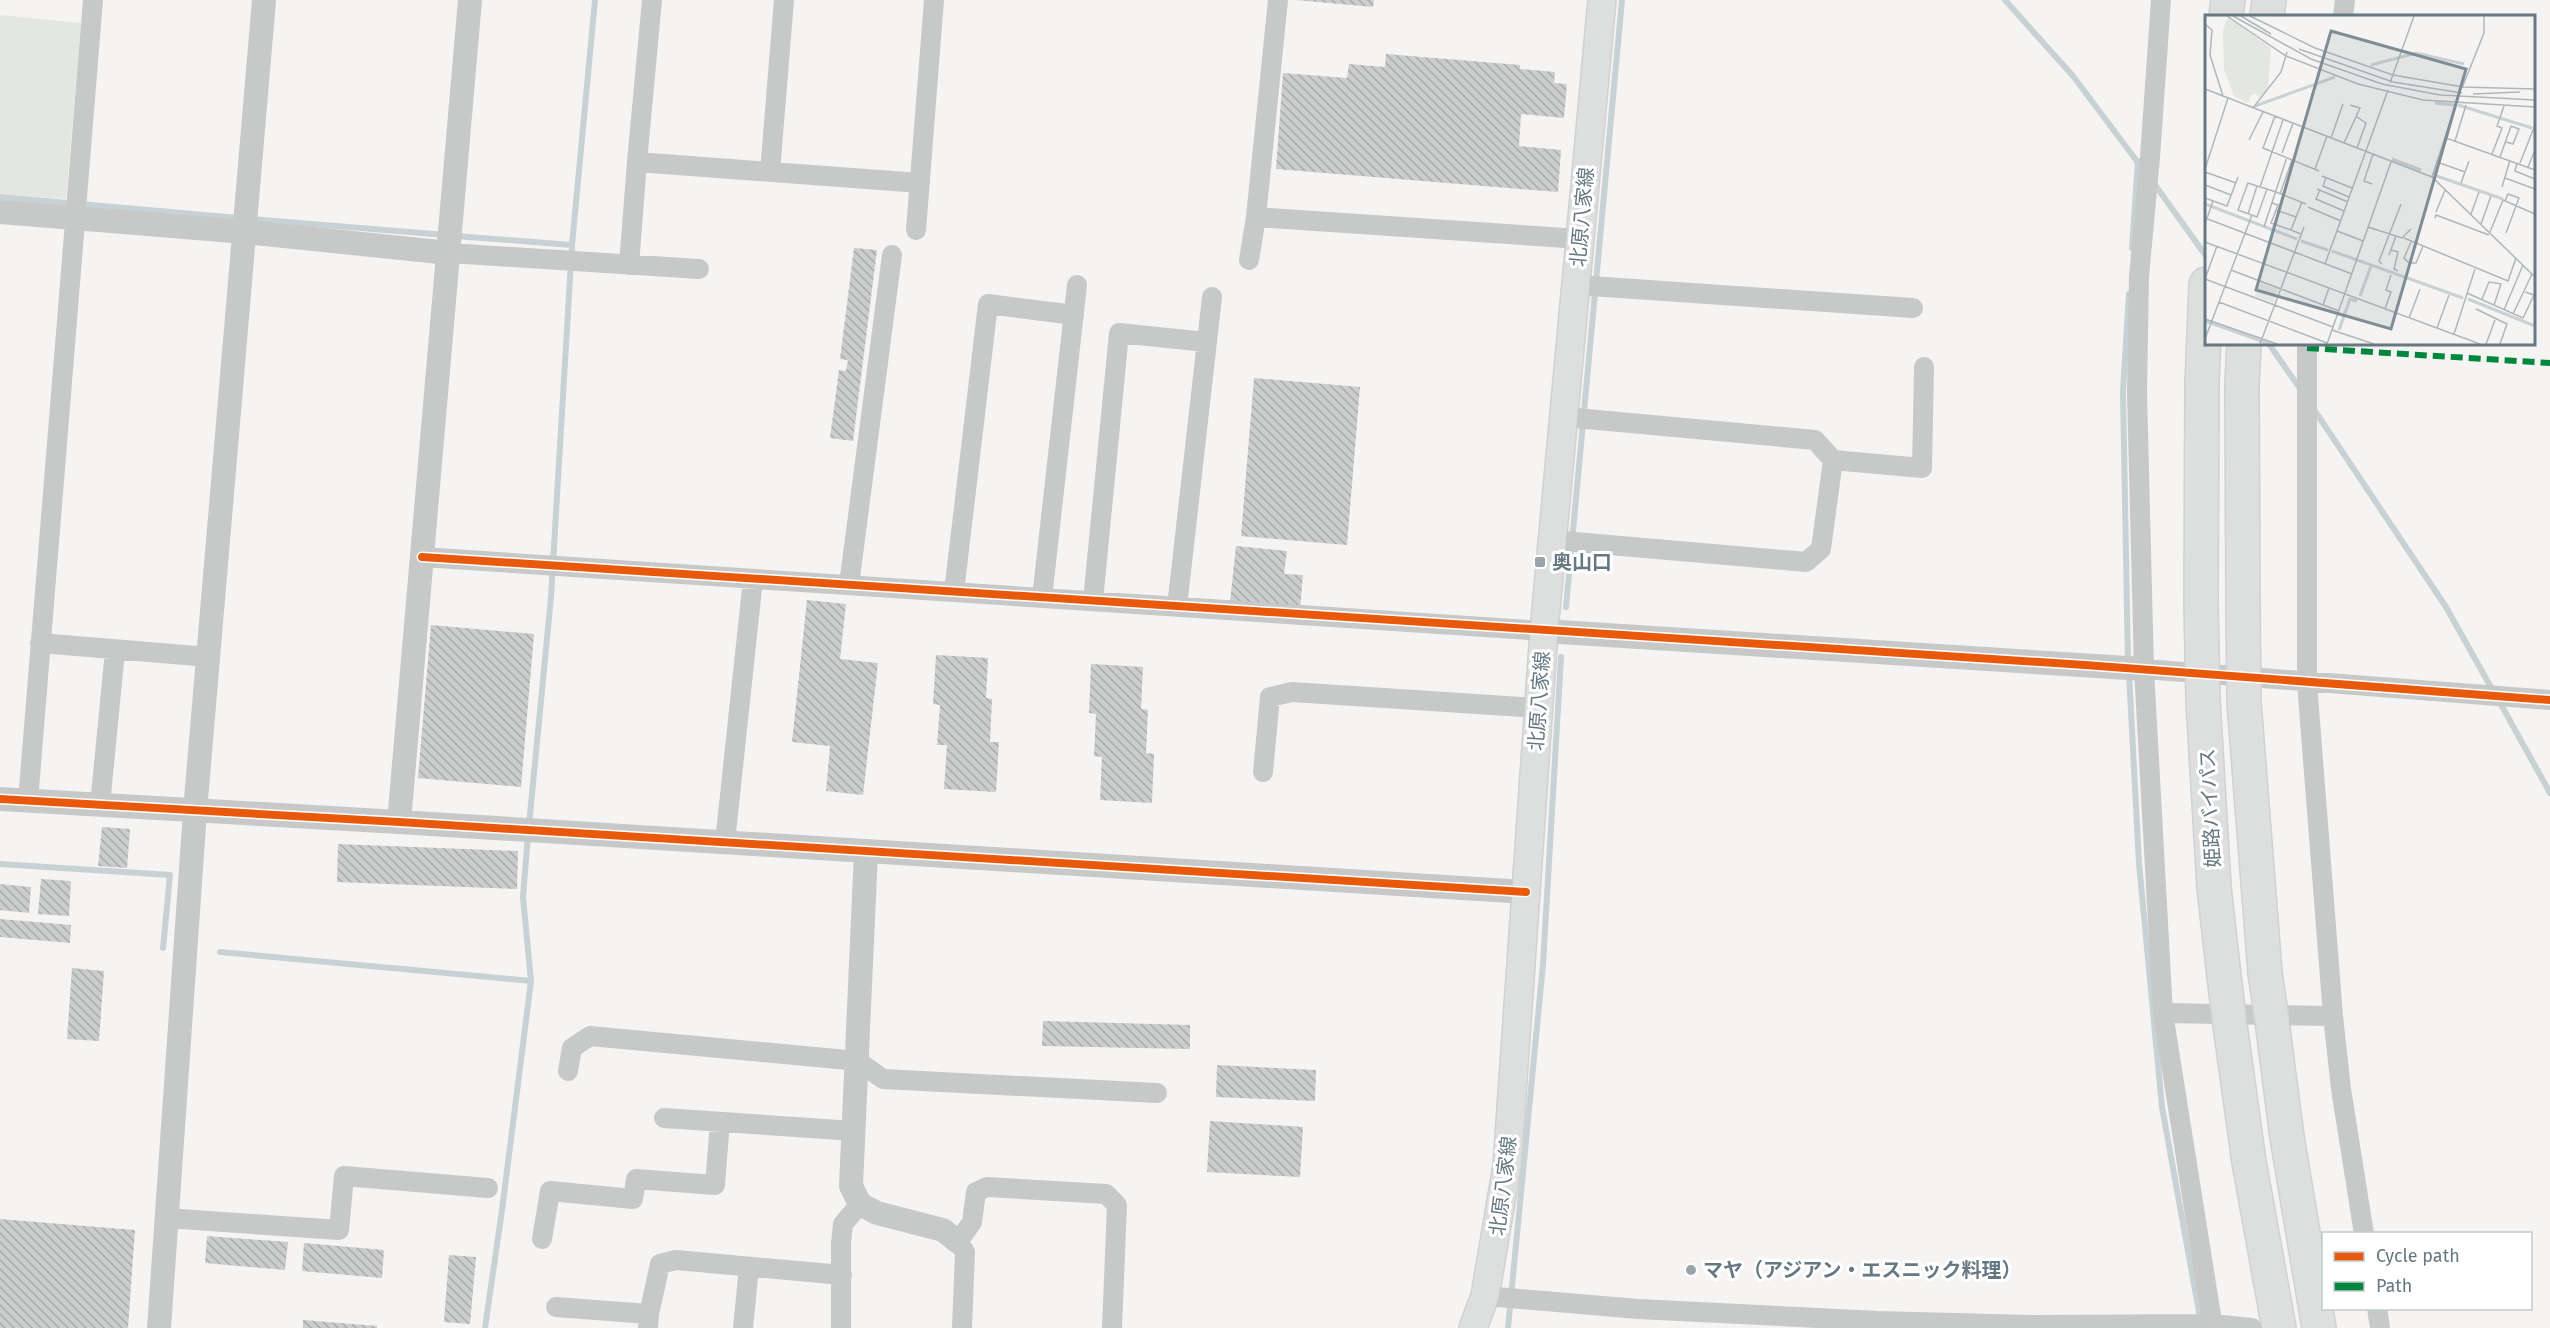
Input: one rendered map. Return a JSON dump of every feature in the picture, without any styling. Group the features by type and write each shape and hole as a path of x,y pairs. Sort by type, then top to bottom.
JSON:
{"highway":[{"path":"2226,15 2228,0"},
{"path":"2267,15 2269,0"},
{"name":"姫路バイパス","path":"2205,309 2202,383 2201,601 2203,701 2214,887 2249,1162 2276,1315"},
{"name":"姫路バイパス","path":"2244,345 2242,385 2244,702 2265,972 2287,1137 2317,1317"}],"main road":[{"name":"北原八家線","path":"1473,1328 1485,1296 1507,1166 1544,631 1602,0"}],"street":[{"path":"28,801 93,0"},
{"path":"159,1328 195,811 264,0"},
{"path":"399,822 470,0"},
{"path":"629,265 652,0"},
{"path":"770,172 784,0"},
{"path":"916,230 934,0"},
{"path":"1249,260 1256,217 1278,0"},
{"path":"2161,0 2139,277 2137,392 2144,669 2163,1013 2212,1326"},
{"path":"2343,15 2344,0"},
{"path":"637,162 920,183"},
{"path":"0,212 246,232 449,253 699,269"},
{"path":"1256,217 1580,239"},
{"path":"849,585 892,255"},
{"path":"1042,598 1077,285"},
{"path":"1576,285 1913,308"},
{"path":"1177,607 1212,297"},
{"path":"954,592 988,304 1074,315"},
{"path":"1093,601 1119,333 1206,342"},
{"path":"2307,345 2307,683 2333,1016 2341,1089 2364,1232"},
{"path":"1565,417 1815,440 1833,460 1922,468 1924,367"},
{"path":"1552,540 1806,562 1821,549 1833,460"},
{"path":"422,557 2144,669 2550,700"},
{"path":"725,842 753,579"},
{"path":"40,643 209,657"},
{"path":"100,805 115,651"},
{"path":"1263,772 1270,697 1292,692 1538,708"},
{"path":"0,799 1526,892"},
{"path":"866,852 851,1186 860,1204 877,1213 943,1230 958,1242 965,1252 962,1328"},
{"path":"2163,1013 2333,1016"},
{"path":"568,1071 572,1048 590,1036 858,1061 883,1079 1157,1093"},
{"path":"664,1118 854,1131"},
{"path":"542,1239 550,1191 633,1199 636,1179 714,1185 720,1122"},
{"path":"166,1218 339,1230 344,1176 488,1188"},
{"path":"958,1242 972,1222 976,1192 987,1187 1106,1194 1117,1205 1112,1328"},
{"path":"841,1328 843,1224 860,1204"},
{"path":"556,1306 649,1321 660,1264 676,1260 842,1275"},
{"path":"743,1328 749,1267"},
{"path":"1485,1296 1637,1318 1878,1324 2252,1328"},
{"path":"2377,1310 2380,1328"}],"shaded area":[{"path":"0,15 81,23 66,199 0,194"}],"building":[{"path":"1296,0 1374,0 1373,7"},
{"path":"1386,54 1520,65 1520,69 1555,72 1554,83 1567,84 1564,118 1521,114 1519,146 1561,150 1558,192 1276,169 1283,73 1347,78 1349,64 1385,67"},
{"path":"854,248 877,250 853,441 830,438 839,370 846,371 848,360 840,359"},
{"path":"1254,378 1360,387 1347,545 1241,536"},
{"path":"1236,546 1287,551 1284,574 1303,575 1300,609 1230,602"},
{"path":"807,600 846,604 840,659 878,663 863,795 826,791 830,746 792,742"},
{"path":"431,625 534,634 521,787 418,778"},
{"path":"936,655 988,658 986,698 992,699 990,742 999,742 996,792 944,789 947,745 937,745 940,705 933,704"},
{"path":"1091,664 1143,667 1141,709 1148,710 1146,753 1154,754 1152,803 1100,800 1102,757 1094,756 1096,714 1089,713"},
{"path":"102,827 130,829 127,868 98,866"},
{"path":"338,844 518,851 517,889 337,882"},
{"path":"41,879 71,881 69,916 38,914"},
{"path":"0,884 31,887 29,913 0,910"},
{"path":"0,919 71,925 70,943 0,937"},
{"path":"72,968 104,971 99,1041 67,1039"},
{"path":"1043,1021 1190,1025 1190,1049 1042,1046"},
{"path":"1217,1065 1316,1070 1315,1101 1216,1097"},
{"path":"1210,1121 1303,1127 1300,1177 1207,1172"},
{"path":"0,1219 135,1230 128,1328 0,1328"},
{"path":"207,1236 288,1242 285,1270 205,1263"},
{"path":"304,1243 384,1250 382,1278 302,1271"},
{"path":"449,1255 476,1257 470,1324 444,1322"},
{"path":"303,1320 377,1326 377,1328 303,1328"}],"waterway":[{"path":"529,825 551,597 572,245 595,0"},
{"path":"1566,607 1622,0"},
{"path":"2005,0 2073,76 2139,164"},
{"path":"2132,248 2138,161"},
{"path":"2153,182 2205,255"},
{"path":"0,197 239,218"},
{"path":"250,219 446,235"},
{"path":"456,236 572,245"},
{"path":"2128,664 2123,391 2129,294"},
{"path":"2270,345 2301,390"},
{"path":"2313,408 2446,607 2493,691"},
{"path":"1508,1328 1543,964 1561,657"},
{"path":"2129,674 2139,863 2162,1107 2201,1323"},
{"path":"2498,699 2550,793"},
{"path":"485,1328 531,981 523,897 528,835"},
{"path":"0,864 170,875 163,948"},
{"path":"220,952 531,981"}],"marked path":[{"path":"2307,348 2550,363"}],"cycle path":[{"path":"422,557 2085,665 2550,700"},
{"path":"0,799 1526,892"}],"place":[{"name":"奥山口","path":"1540,562"},
{"name":"マヤ（アジアン・エスニック料理）","path":"1691,1270"}]}
